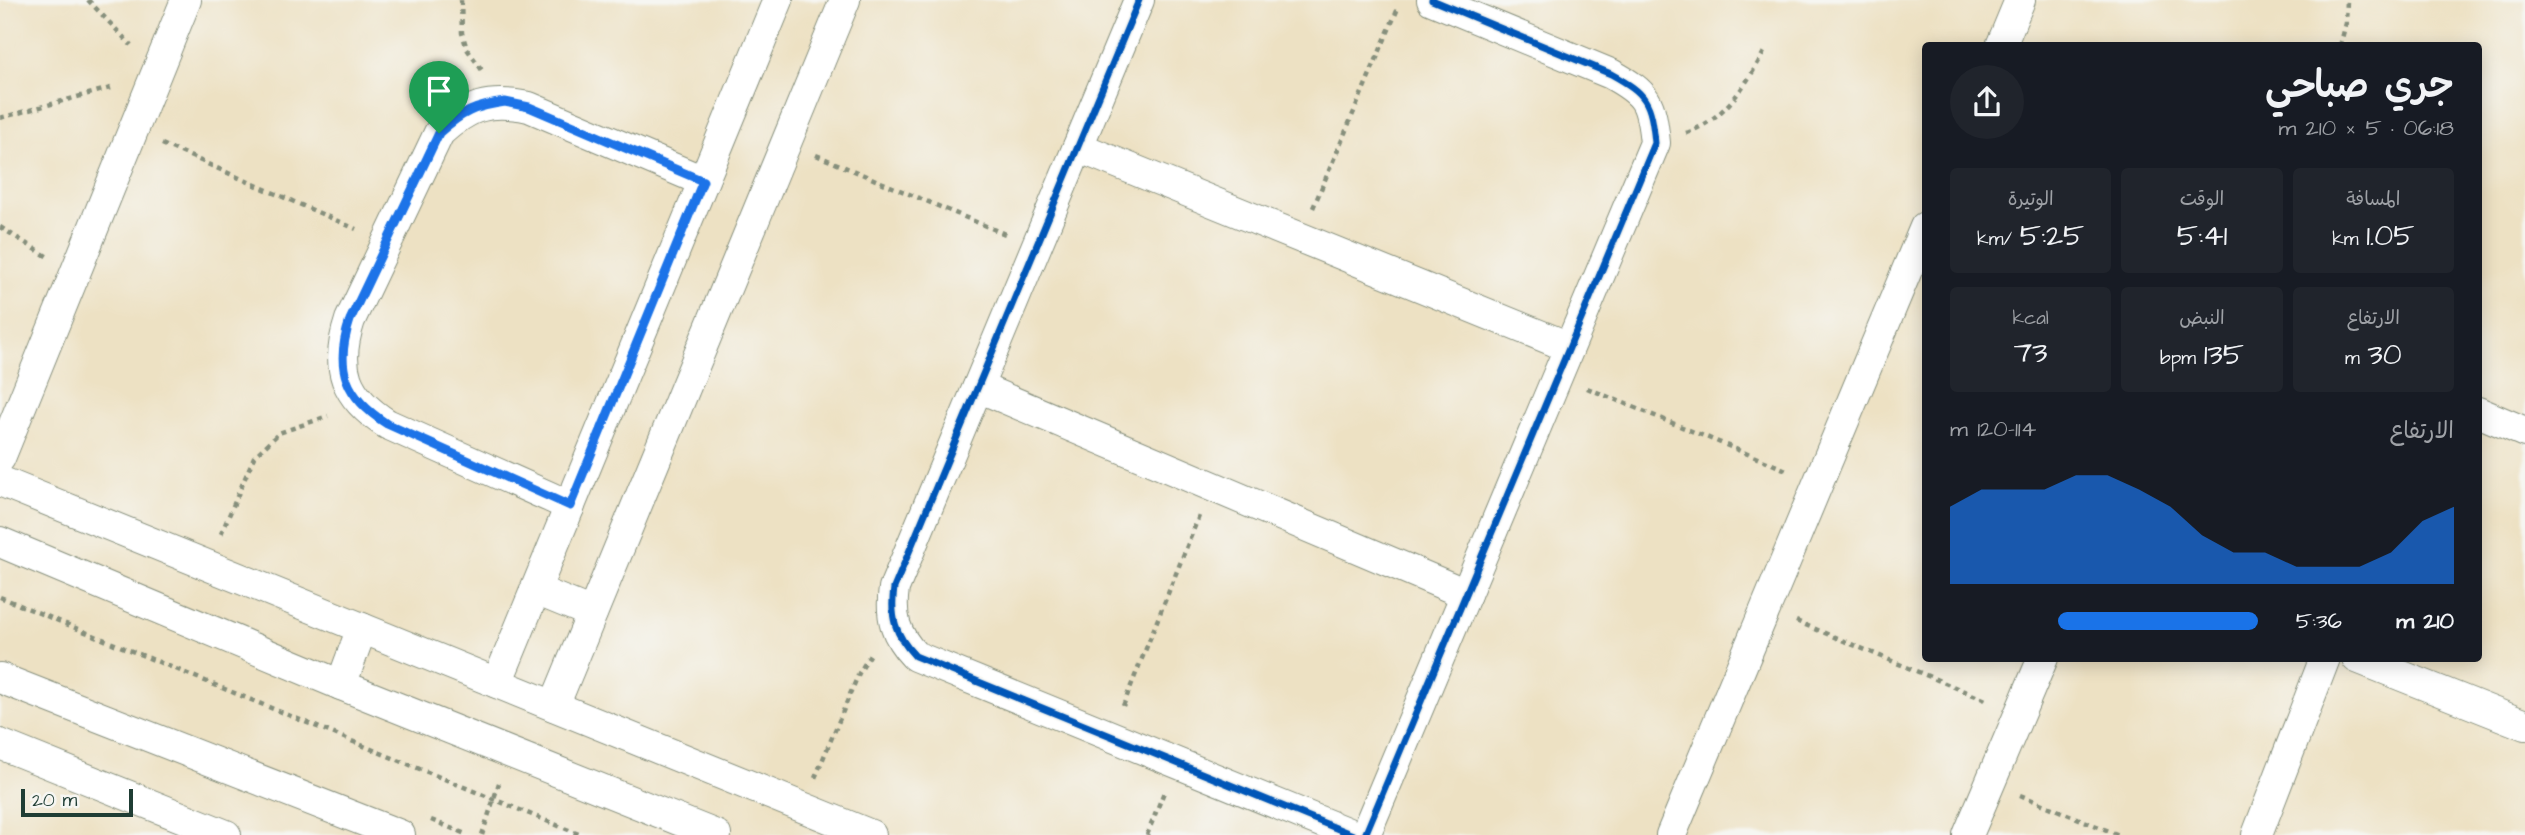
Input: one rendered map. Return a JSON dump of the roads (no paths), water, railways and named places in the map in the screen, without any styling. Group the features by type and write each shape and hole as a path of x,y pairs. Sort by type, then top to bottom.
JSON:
{"street":[{"path":"0,458 186,0"},
{"path":"497,683 778,0"},
{"path":"554,706 845,0"},
{"path":"1139,0 894,588 891,607 894,625 902,642 915,656 1353,835"},
{"path":"1365,835 1655,143 1652,113 1636,88 1611,74 1432,0"},
{"path":"2003,42 2020,0"},
{"path":"570,506 387,424 367,411 351,392 343,368 342,344 350,320 439,133 457,116 480,106 505,102 529,107 703,181"},
{"path":"1078,147 1569,347"},
{"path":"1671,835 1922,234"},
{"path":"978,387 1466,594"},
{"path":"2482,414 2525,432"},
{"path":"0,481 871,835"},
{"path":"0,542 341,685 716,835"},
{"path":"536,590 592,613"},
{"path":"341,685 362,628"},
{"path":"1968,835 2041,662"},
{"path":"2257,835 2323,662"},
{"path":"2367,662 2525,725"},
{"path":"0,678 400,835"},
{"path":"0,744 226,835"}]}
